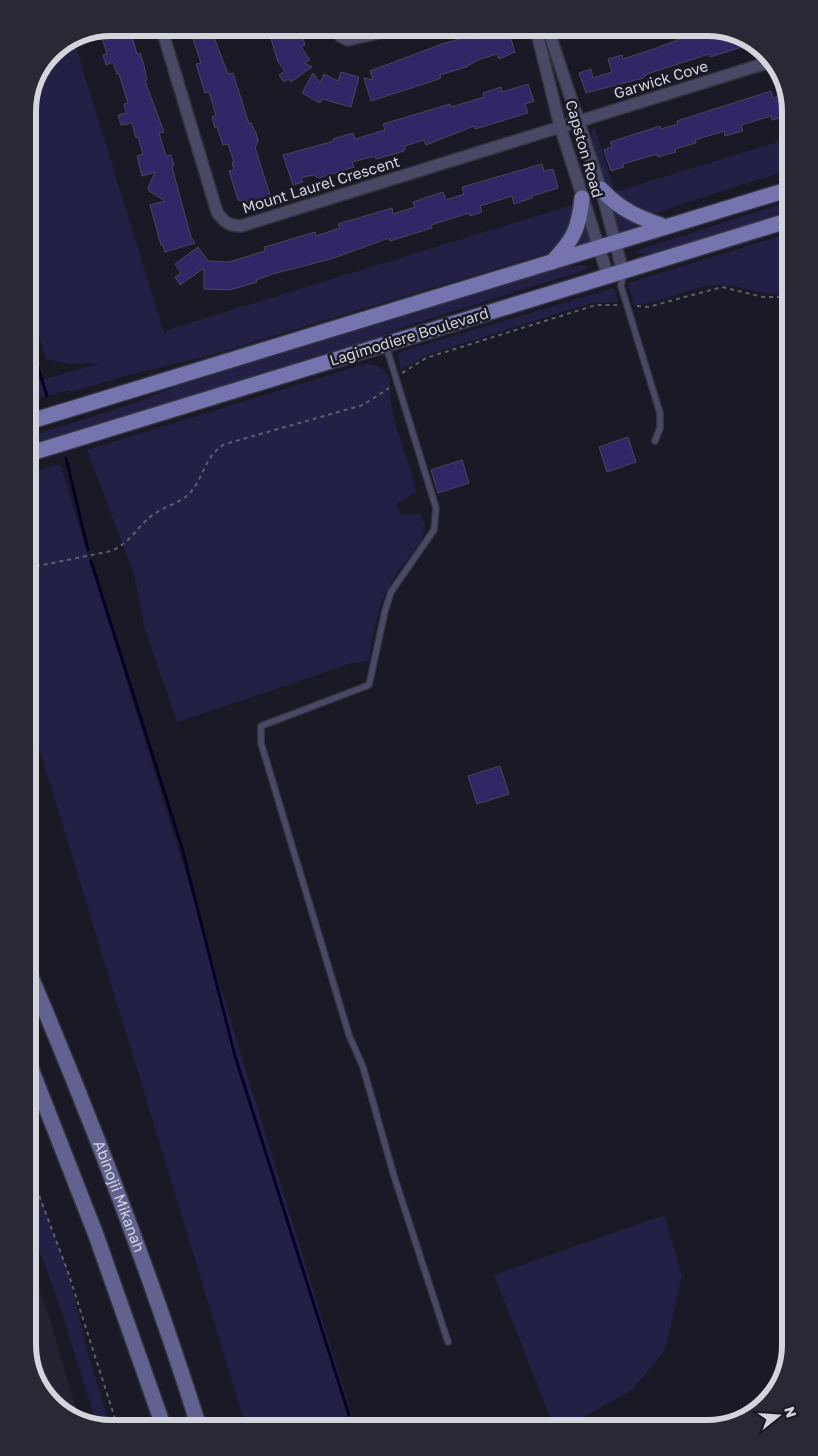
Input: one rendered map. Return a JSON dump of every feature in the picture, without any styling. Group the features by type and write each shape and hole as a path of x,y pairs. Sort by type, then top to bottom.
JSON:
{"main road":[{"path":"601,188 621,208 633,216 666,227"},
{"name":"Lagimodiere Boulevard","path":"36,420 782,191"},
{"path":"551,263 573,237 579,222 582,198"},
{"name":"Lagimodiere Boulevard","path":"36,452 608,276 622,279 782,223"}],"street":[{"name":"Mount Laurel Crescent","path":"164,36 217,212 223,221 233,226 241,226 560,126"},
{"path":"340,36 348,40 365,36"},
{"name":"Capston Road","path":"538,36 560,126 608,276"},
{"name":"Capston Road","path":"550,36 601,188 616,243 622,279"},
{"name":"Garwick Cove","path":"560,126 764,64"},
{"name":"Abinojii Mikanah","path":"36,990 122,1203 169,1332 197,1420"},
{"path":"36,1081 96,1235 161,1420"}],"lane":[{"path":"622,279 627,306 660,413 660,428 655,441"},
{"path":"385,344 436,508 434,530 391,592 384,611 369,685 261,726 261,743 349,1035 363,1067 394,1176 448,1342"}],"path":[{"path":"36,566 103,553 122,547 151,515 186,498 197,484 206,462 218,448 233,441 363,405 389,388 402,373 426,358 596,304 648,306 722,287 768,297 782,297"},
{"path":"36,1187 68,1272 115,1420"}],"shaded area":[{"path":"75,46 165,336 167,330 572,205 571,225 561,243 551,252 207,356 125,376 71,392 69,390 36,399 36,382 102,363 68,364 46,359 36,326 36,106 42,82 49,69 58,58"},
{"path":"594,126 615,192 782,140 782,172 657,213 641,213 626,205 609,185 594,148 592,131"},
{"path":"782,204 782,215 658,253 638,253 641,249"},
{"path":"611,208 637,224 638,226 618,233"},
{"path":"584,226 591,241 574,247"},
{"path":"782,235 782,295 763,293 727,285 717,285 696,288 655,302 634,305 628,283"},
{"path":"581,265 589,266 585,270 409,325 333,355 36,446 36,434 138,402 182,384 557,269"},
{"path":"614,288 618,301 616,302 591,303 534,321 427,355 401,370 398,354 403,351"},
{"path":"365,364 379,367 390,378 390,392 395,421 416,492 396,504 401,515 420,513 425,526 421,541 396,574 381,602 371,642 369,661 352,663 177,722 145,629 134,574 87,450"},
{"path":"60,464 353,1420 244,1420 36,737 36,472"},
{"path":"36,1187 68,1272 89,1358 108,1420 95,1418 60,1307 36,1240"},
{"path":"664,1215 682,1276 665,1350 632,1390 578,1420 551,1420 494,1275"},
{"path":"36,1281 49,1317 77,1411 55,1394 49,1387 40,1369 36,1345"}],"building":[{"path":"132,36 137,54 140,53 144,65 147,80 145,81 164,132 159,133 166,156 171,155 174,166 172,167 183,208 191,237 195,243 165,252 163,245 161,245 150,205 165,201 149,191 148,188 155,172 142,176 137,156 143,154 132,123 121,125 118,115 126,113 124,104 128,103 119,74 117,74 113,62 106,65 103,55 107,54 102,37"},
{"path":"192,36 214,36 228,74 233,73 249,124 251,123 256,133 258,142 255,147 271,198 245,206 243,201 238,200 229,171 234,170 232,162 234,162 228,144 223,145 217,127 215,128 212,117 216,115 209,92 205,93 196,64 201,63"},
{"path":"270,36 302,36 305,45 301,47 310,60 304,63 312,67 291,82 289,79 284,82 279,75 285,71 278,62"},
{"path":"470,36 474,36 475,39 485,36 503,36 504,38 510,36 515,52 499,59 497,54 478,60 466,67 440,75 441,78 371,101 364,78 373,80 370,71 442,44"},
{"path":"687,36 712,36 731,40 744,46 710,57 709,54 647,74 643,78 586,93 579,73 591,69 593,78 612,72 608,59 622,55 623,59"},
{"path":"341,72 359,77 351,107 322,99 320,103 302,93 313,73 320,83 324,74 338,81"},
{"path":"528,84 534,101 525,104 528,113 475,129 474,126 426,145 424,140 405,146 404,151 376,159 375,156 352,162 354,167 319,178 313,175 301,178 303,182 293,185 283,155 334,141 333,139 353,133 355,139 385,130 383,124 450,104 451,107 484,97 483,93 501,87 502,92"},
{"path":"771,91 773,98 780,96 782,117 772,120 771,116 741,125 743,131 725,136 724,131 695,140 696,143 675,149 676,152 658,157 657,154 623,164 624,167 611,171 604,150 612,147 610,142 660,126 661,129 678,124 677,121"},
{"path":"542,164 544,171 553,169 558,188 514,204 512,196 480,206 482,212 470,216 469,213 431,225 432,228 390,241 389,238 331,259 272,274 256,280 257,282 230,290 204,289 204,268 180,285 175,277 181,273 175,264 198,247 208,261 229,262 265,251 264,247 315,232 316,236 340,228 338,224 392,208 393,214 415,207 413,202 443,192 446,200 464,194 462,187"},
{"path":"628,437 636,462 607,472 599,447"},
{"path":"462,460 469,483 438,493 431,470"},
{"path":"500,766 509,794 477,804 468,776"}],"waterway":[{"path":"36,361 47,396"},
{"path":"66,458 88,550"},
{"path":"91,561 182,848 235,1056 349,1415"}]}
